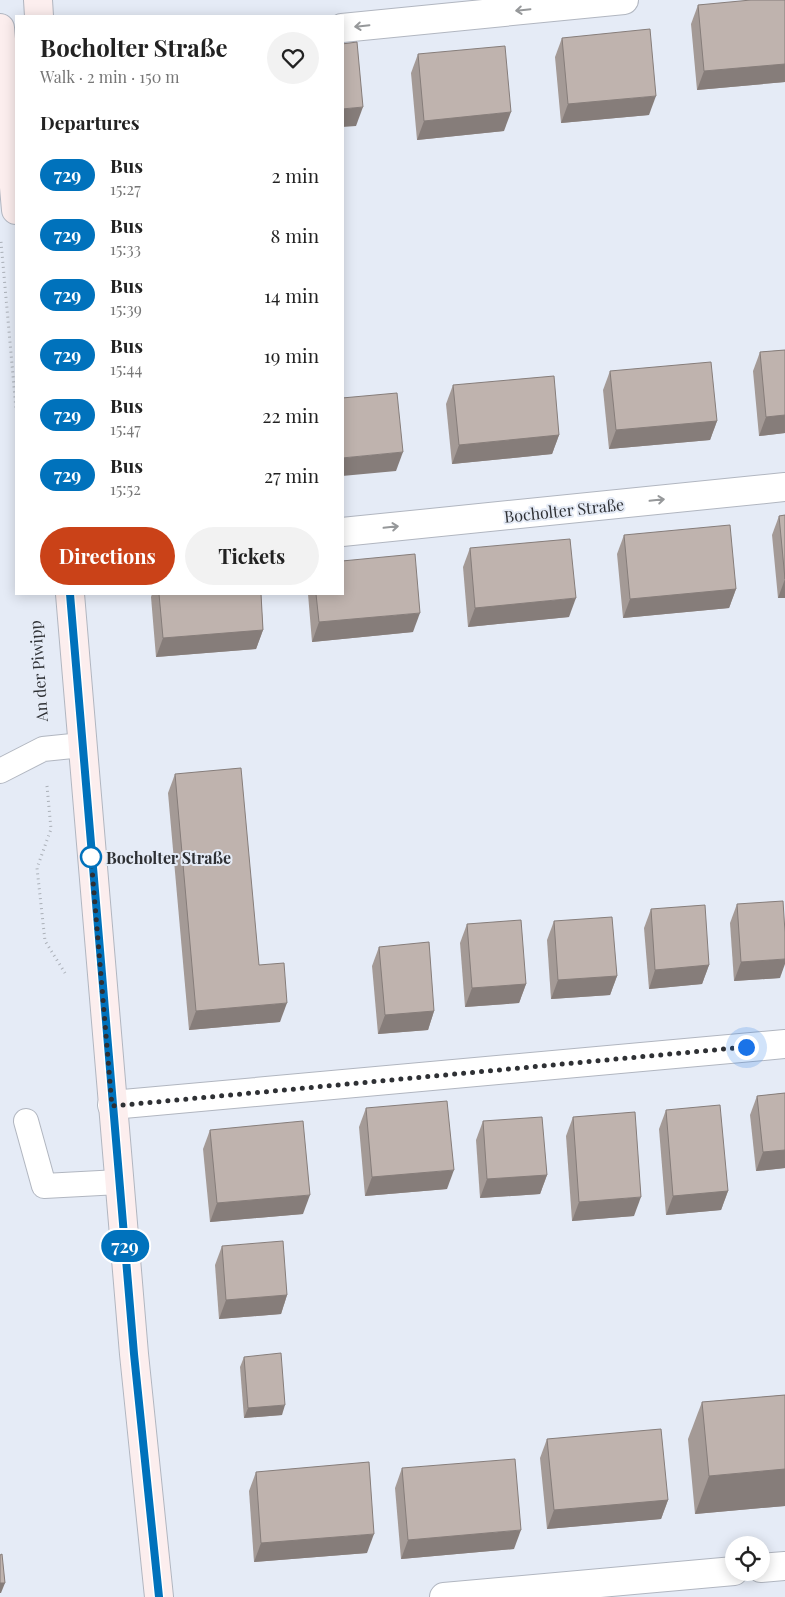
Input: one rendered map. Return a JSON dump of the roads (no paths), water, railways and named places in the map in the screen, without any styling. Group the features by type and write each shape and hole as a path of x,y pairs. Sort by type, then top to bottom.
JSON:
{"street":[{"path":"38,0 39,15"},
{"path":"344,28 624,0"},
{"path":"0,28 12,98 15,182"},
{"name":"Bocholter Straße","path":"344,532 785,487"},
{"path":"70,595 134,1354 159,1597"},
{"path":"112,1106 785,1044"},
{"path":"770,1567 785,1566"},
{"path":"444,1597 725,1571"}],"lane":[{"path":"0,771 43,749 82,744"},
{"path":"26,1121 44,1186 119,1182"}],"place":[{"name":"Bocholter Straße","path":"91,857"}]}
